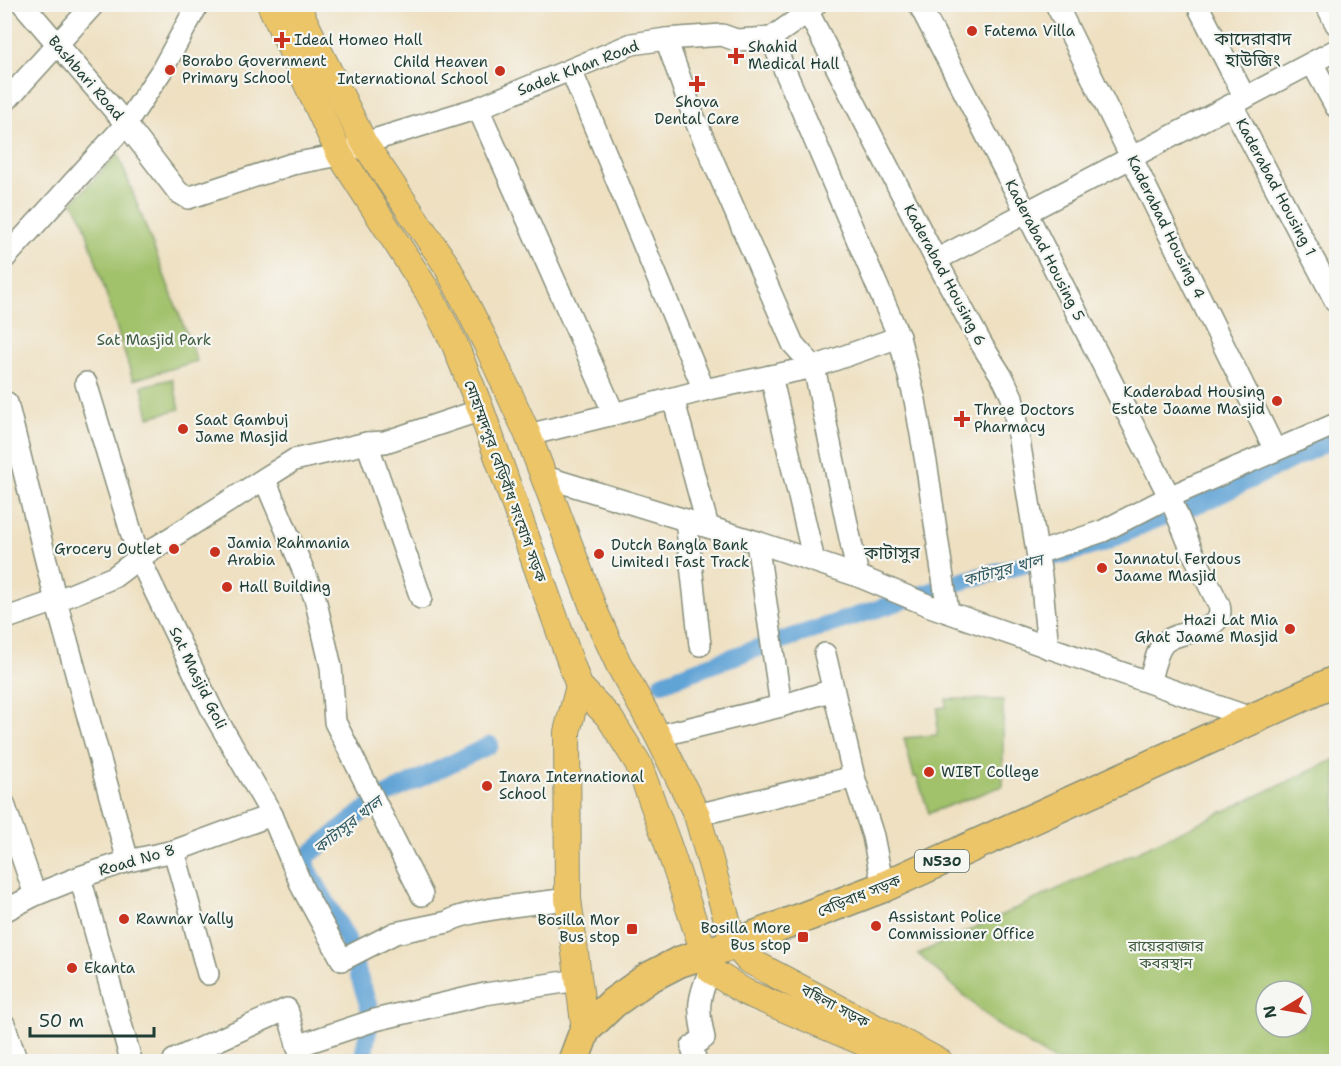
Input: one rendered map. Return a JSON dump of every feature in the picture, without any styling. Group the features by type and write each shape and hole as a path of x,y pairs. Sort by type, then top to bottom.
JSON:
{"highway":[{"name":"বেড়িবাধ সড়ক","path":"573,1062 585,1030 613,1003 648,978 679,962 707,962 734,944 883,887 1336,681"}],"main road":[{"name":"মোহাম্মদপুর বেড়িবাঁধ সংযোগ সড়ক","path":"270,4 340,155 428,292 454,345 481,410 579,686 609,717 638,763 707,962"},
{"name":"মোহাম্মদপুর বেড়িবাঁধ সংযোগ সড়ক","path":"296,4 364,143 447,266 525,428 594,610 613,653 697,815 734,944"},
{"path":"491,439 525,428"},
{"path":"579,686 567,732 568,899 585,1030"},
{"name":"বছিলা সড়ক","path":"734,944 748,960 940,1062"},
{"name":"বছিলা সড়ক","path":"707,962 745,992 909,1062"}],"street":[{"name":"Bashbari Road","path":"23,4 126,124 178,192 188,198 292,164 340,155"},
{"path":"4,103 94,4"},
{"path":"4,259 126,124 162,70 198,4"},
{"name":"Kaderabad Housing 5","path":"919,4 1170,499 1180,526 1219,605 1220,617 1210,625 1168,639 1162,644 1149,682"},
{"name":"Kaderabad Housing 4","path":"1056,4 1275,450"},
{"name":"Kaderabad Housing 1","path":"1197,4 1238,101 1336,302"},
{"path":"1326,4 1336,24"},
{"path":"812,8 771,38 899,337 915,400 942,573 942,605"},
{"name":"Kaderabad Housing 6","path":"812,8 936,260 982,345 1004,380 1011,397 1038,553 1048,648"},
{"name":"Sadek Khan Road","path":"340,155 364,143 478,108 632,44 722,35 736,40 771,38"},
{"path":"666,39 693,115 793,344 814,367 858,576"},
{"path":"936,260 1336,50"},
{"path":"1312,63 1336,107"},
{"path":"571,70 704,390"},
{"path":"478,108 614,414"},
{"path":"525,428 614,414 704,390 814,367 899,337"},
{"path":"771,376 814,561"},
{"name":"Sat Masjid Goli","path":"86,383 139,558 214,714 272,815 303,889 342,960 395,933 448,922 453,918 568,899"},
{"path":"673,398 708,527"},
{"path":"6,403 56,601 128,861"},
{"path":"4,619 114,577 139,558 294,460 367,443 385,442 481,410"},
{"path":"1038,553 1103,531 1275,450 1336,424"},
{"path":"367,443 421,598"},
{"path":"543,476 757,542 858,576 884,588 942,605 1048,648 1254,719"},
{"path":"265,480 315,598 331,667 335,722 374,804 389,828 422,895"},
{"path":"686,520 700,645"},
{"path":"757,542 780,706"},
{"path":"825,654 854,777 873,836 883,887"},
{"path":"658,736 780,706 833,690"},
{"path":"697,815 854,777"},
{"path":"4,804 35,895"},
{"name":"Road No 8","path":"4,911 35,895 80,877 128,861 174,851 272,815"},
{"path":"174,851 208,974"},
{"path":"80,877 131,1060"},
{"path":"696,1062 692,1047 704,1038 698,1011 707,962"},
{"path":"174,1060 287,1009 300,1054 339,1032 375,1020 485,994 578,980"},
{"path":"4,1024 17,1062"}],"green space":[{"name":"Sat Masjid Park","path":"118,154 197,361 133,380 83,220 73,202"},
{"path":"172,379 180,409 149,417 142,386"},
{"path":"946,699 1003,700 1003,786 929,813 917,777 914,777 904,738 937,735 938,708 946,707"},
{"name":"রায়েরবাজার কবরস্থান","path":"1336,759 1336,1061 1055,1061 996,1024 918,954"}],"waterway":[{"name":"কাটাসুর খাল","path":"662,683 752,650 963,581 1101,544 1149,522 1209,500 1336,438"},
{"name":"কাটাসুর খাল","path":"362,1062 371,1015 368,1004 346,937 308,870 306,857 381,797 490,745"}],"place":[{"name":"Fatema Villa","path":"972,31"},
{"name":"Ideal Homeo Hall","path":"282,40"},
{"name":"Shahid Medical Hall","path":"736,56"},
{"name":"Borabo Government Primary School","path":"170,70"},
{"name":"Child Heaven International School","path":"500,71"},
{"name":"Shova Dental Care","path":"697,84"},
{"name":"Kaderabad Housing Estate Jaame Masjid","path":"1277,401"},
{"name":"Three Doctors Pharmacy","path":"962,419"},
{"name":"Saat Gambuj Jame Masjid","path":"183,429"},
{"name":"Grocery Outlet","path":"174,549"},
{"name":"Jamia Rahmania Arabia","path":"215,552"},
{"name":"Dutch Bangla Bank Limited। Fast Track","path":"599,554"},
{"name":"Jannatul Ferdous Jaame Masjid","path":"1102,568"},
{"name":"Hall Building","path":"227,587"},
{"name":"Hazi Lat Mia Ghat Jaame Masjid","path":"1290,629"},
{"name":"WIBT College","path":"929,772"},
{"name":"Inara International School","path":"487,786"},
{"name":"Rawnar Vally","path":"124,919"},
{"name":"Assistant Police Commissioner Office","path":"876,926"},
{"name":"Bosilla Mor Bus stop","path":"632,929"},
{"name":"Bosilla More Bus stop","path":"803,937"},
{"name":"Ekanta","path":"72,968"}],"district":[{"name":"কাদেরাবাদ হাউজিং","path":"1253,49"},
{"name":"কাটাসুর","path":"892,553"}]}
